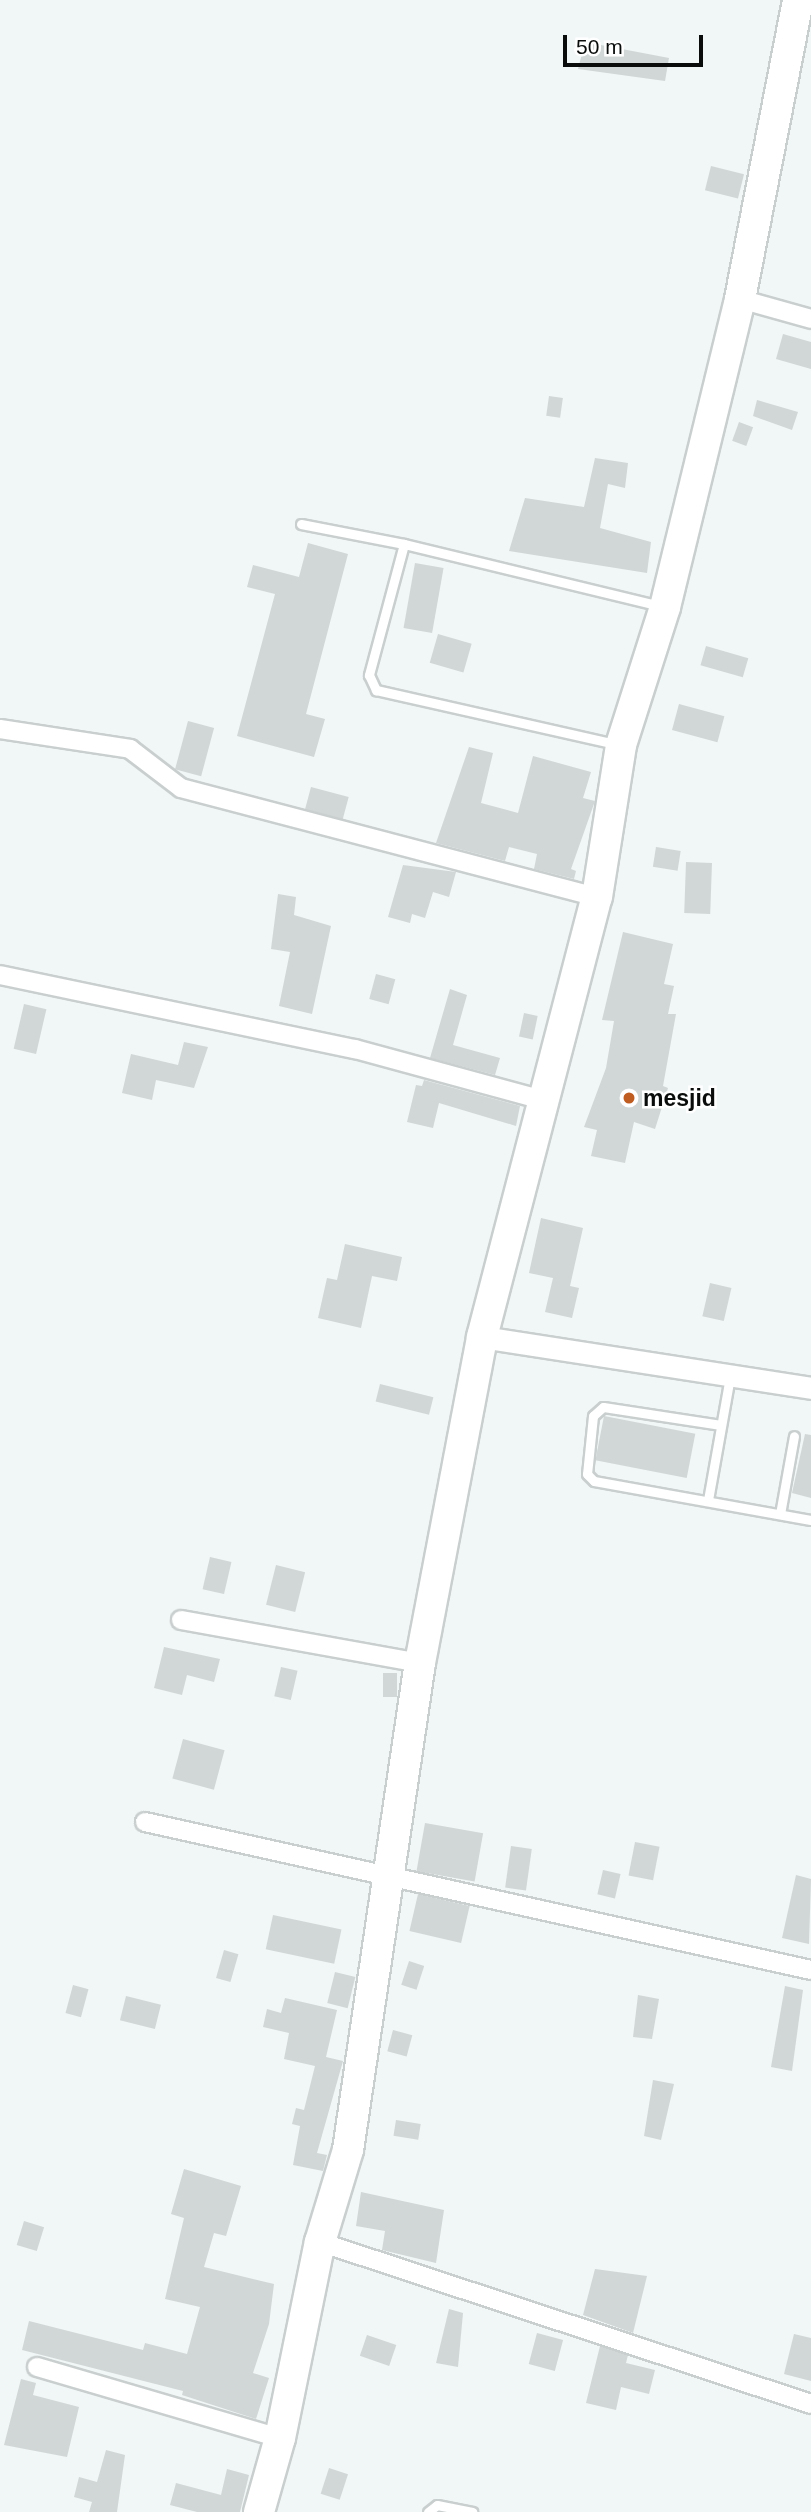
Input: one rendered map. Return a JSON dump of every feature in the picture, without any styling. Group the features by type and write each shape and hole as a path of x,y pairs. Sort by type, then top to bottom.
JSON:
{"highway":[{"path":"259,2512 280,2438 320,2242 348,2150 420,1663 482,1337 597,897 621,745 665,607 740,299 798,0"}],"street":[{"path":"740,299 811,319"},
{"path":"0,729 130,749 181,788 597,897"},
{"path":"0,975 355,1049 543,1100"},
{"path":"482,1337 811,1388"},
{"path":"181,1620 420,1663"},
{"path":"145,1822 388,1873 811,1970"},
{"path":"320,2242 811,2404"},
{"path":"37,2367 280,2438"}],"lane":[{"path":"301,524 404,544 606,597 665,607"},
{"path":"404,544 371,686 384,695 621,745"},
{"path":"708,1500 730,1377"},
{"path":"721,1425 603,1407 593,1416 585,1465 589,1478 811,1520"},
{"path":"780,1514 793,1436"},
{"path":"428,2512 437,2505 472,2512"}],"building":[{"path":"585,42 669,58 665,81 578,69"},
{"path":"711,166 744,174 738,198 705,190"},
{"path":"783,334 811,342 811,369 776,359"},
{"path":"549,396 563,398 560,418 546,416"},
{"path":"757,400 798,412 792,430 753,416"},
{"path":"739,422 753,427 746,446 732,441"},
{"path":"595,458 628,463 625,488 608,484 600,528 651,542 647,573 509,551 525,498 584,507"},
{"path":"308,543 348,554 306,714 325,719 314,757 237,736 275,594 247,587 253,565 299,577"},
{"path":"415,563 444,568 432,633 404,628"},
{"path":"438,634 472,644 463,672 430,663"},
{"path":"706,646 748,658 743,677 700,665"},
{"path":"679,704 724,716 717,742 672,730"},
{"path":"188,721 214,728 201,776 175,769"},
{"path":"469,747 493,753 481,803 518,813 533,756 591,772 583,798 595,801 571,869 576,871 574,879 534,869 537,854 509,847 505,861 436,843"},
{"path":"311,787 349,797 343,819 305,809"},
{"path":"656,847 681,851 678,871 653,867"},
{"path":"686,862 712,863 710,914 684,913"},
{"path":"403,865 456,872 449,897 433,892 425,918 412,914 410,923 388,917"},
{"path":"278,894 296,897 294,915 331,926 312,1014 279,1006 290,952 271,949"},
{"path":"623,932 673,944 664,984 674,986 668,1014 676,1014 663,1086 668,1088 655,1129 634,1122 625,1163 591,1156 597,1130 584,1127 606,1068 614,1021 602,1020"},
{"path":"376,974 395,979 389,1004 369,999"},
{"path":"450,989 467,995 453,1045 500,1058 495,1075 430,1058"},
{"path":"24,1004 46,1009 36,1054 14,1049"},
{"path":"524,1013 538,1016 533,1039 519,1036"},
{"path":"184,1042 208,1047 194,1088 156,1080 152,1100 122,1093 131,1054 178,1065"},
{"path":"424,1080 520,1106 516,1126 439,1103 433,1128 407,1122 416,1085 422,1086"},
{"path":"541,1218 583,1228 570,1286 579,1288 572,1318 545,1312 553,1278 529,1273"},
{"path":"345,1244 402,1257 397,1281 372,1276 361,1328 318,1318 327,1278 337,1280"},
{"path":"710,1283 731,1288 724,1321 702,1316"},
{"path":"380,1384 433,1397 429,1415 376,1401"},
{"path":"604,1416 695,1434 687,1478 595,1460"},
{"path":"805,1434 811,1435 811,1498 792,1493"},
{"path":"210,1557 231,1562 224,1594 203,1589"},
{"path":"276,1565 305,1572 295,1612 266,1605"},
{"path":"164,1647 220,1659 214,1682 187,1675 182,1695 154,1688"},
{"path":"281,1667 298,1671 291,1700 274,1696"},
{"path":"383,1673 397,1673 397,1697 383,1697"},
{"path":"183,1739 225,1750 214,1790 172,1779"},
{"path":"425,1823 483,1833 475,1882 416,1871"},
{"path":"635,1842 660,1847 653,1880 629,1875"},
{"path":"511,1846 532,1849 526,1891 505,1888"},
{"path":"603,1870 621,1874 615,1898 597,1894"},
{"path":"796,1875 811,1879 809,1944 782,1938"},
{"path":"418,1894 470,1906 461,1943 409,1931"},
{"path":"273,1915 341,1930 334,1964 266,1949"},
{"path":"224,1950 238,1954 230,1982 216,1978"},
{"path":"409,1961 424,1966 416,1990 401,1985"},
{"path":"335,1972 355,1977 348,2008 327,2003"},
{"path":"73,1985 88,1989 81,2017 65,2013"},
{"path":"785,1986 803,1990 792,2071 771,2067"},
{"path":"638,1995 659,1999 652,2039 633,2037"},
{"path":"126,1996 161,2005 155,2029 120,2020"},
{"path":"285,1998 337,2010 326,2057 343,2061 317,2153 327,2155 323,2171 293,2165 300,2126 292,2124 296,2108 304,2110 315,2066 284,2059 289,2033 263,2027 267,2009 281,2013"},
{"path":"393,2030 412,2035 407,2056 387,2051"},
{"path":"653,2080 674,2084 661,2140 644,2136"},
{"path":"396,2120 421,2124 418,2140 393,2136"},
{"path":"184,2169 241,2186 226,2236 214,2233 204,2267 274,2284 269,2324 253,2373 269,2378 256,2419 182,2395 183,2391 22,2350 29,2321 143,2350 145,2343 187,2354 200,2307 165,2299 184,2218 171,2214"},
{"path":"361,2192 444,2210 436,2263 382,2250 385,2231 356,2226"},
{"path":"24,2221 44,2227 37,2251 17,2245"},
{"path":"595,2269 647,2276 633,2333 583,2315"},
{"path":"449,2309 463,2313 458,2367 436,2363"},
{"path":"537,2333 563,2340 555,2371 529,2364"},
{"path":"794,2334 811,2338 811,2381 784,2374"},
{"path":"367,2335 396,2345 389,2366 360,2356"},
{"path":"600,2346 628,2355 626,2363 655,2370 649,2394 621,2387 616,2410 586,2403"},
{"path":"21,2379 36,2383 33,2395 79,2407 67,2457 4,2445"},
{"path":"106,2450 125,2455 117,2512 89,2512 92,2502 74,2497 79,2477 97,2482"},
{"path":"329,2468 348,2474 340,2500 321,2494"},
{"path":"227,2469 249,2475 240,2512 197,2512 170,2505 176,2483 221,2495"}],"place":[{"name":"mesjid","path":"629,1098"}]}
